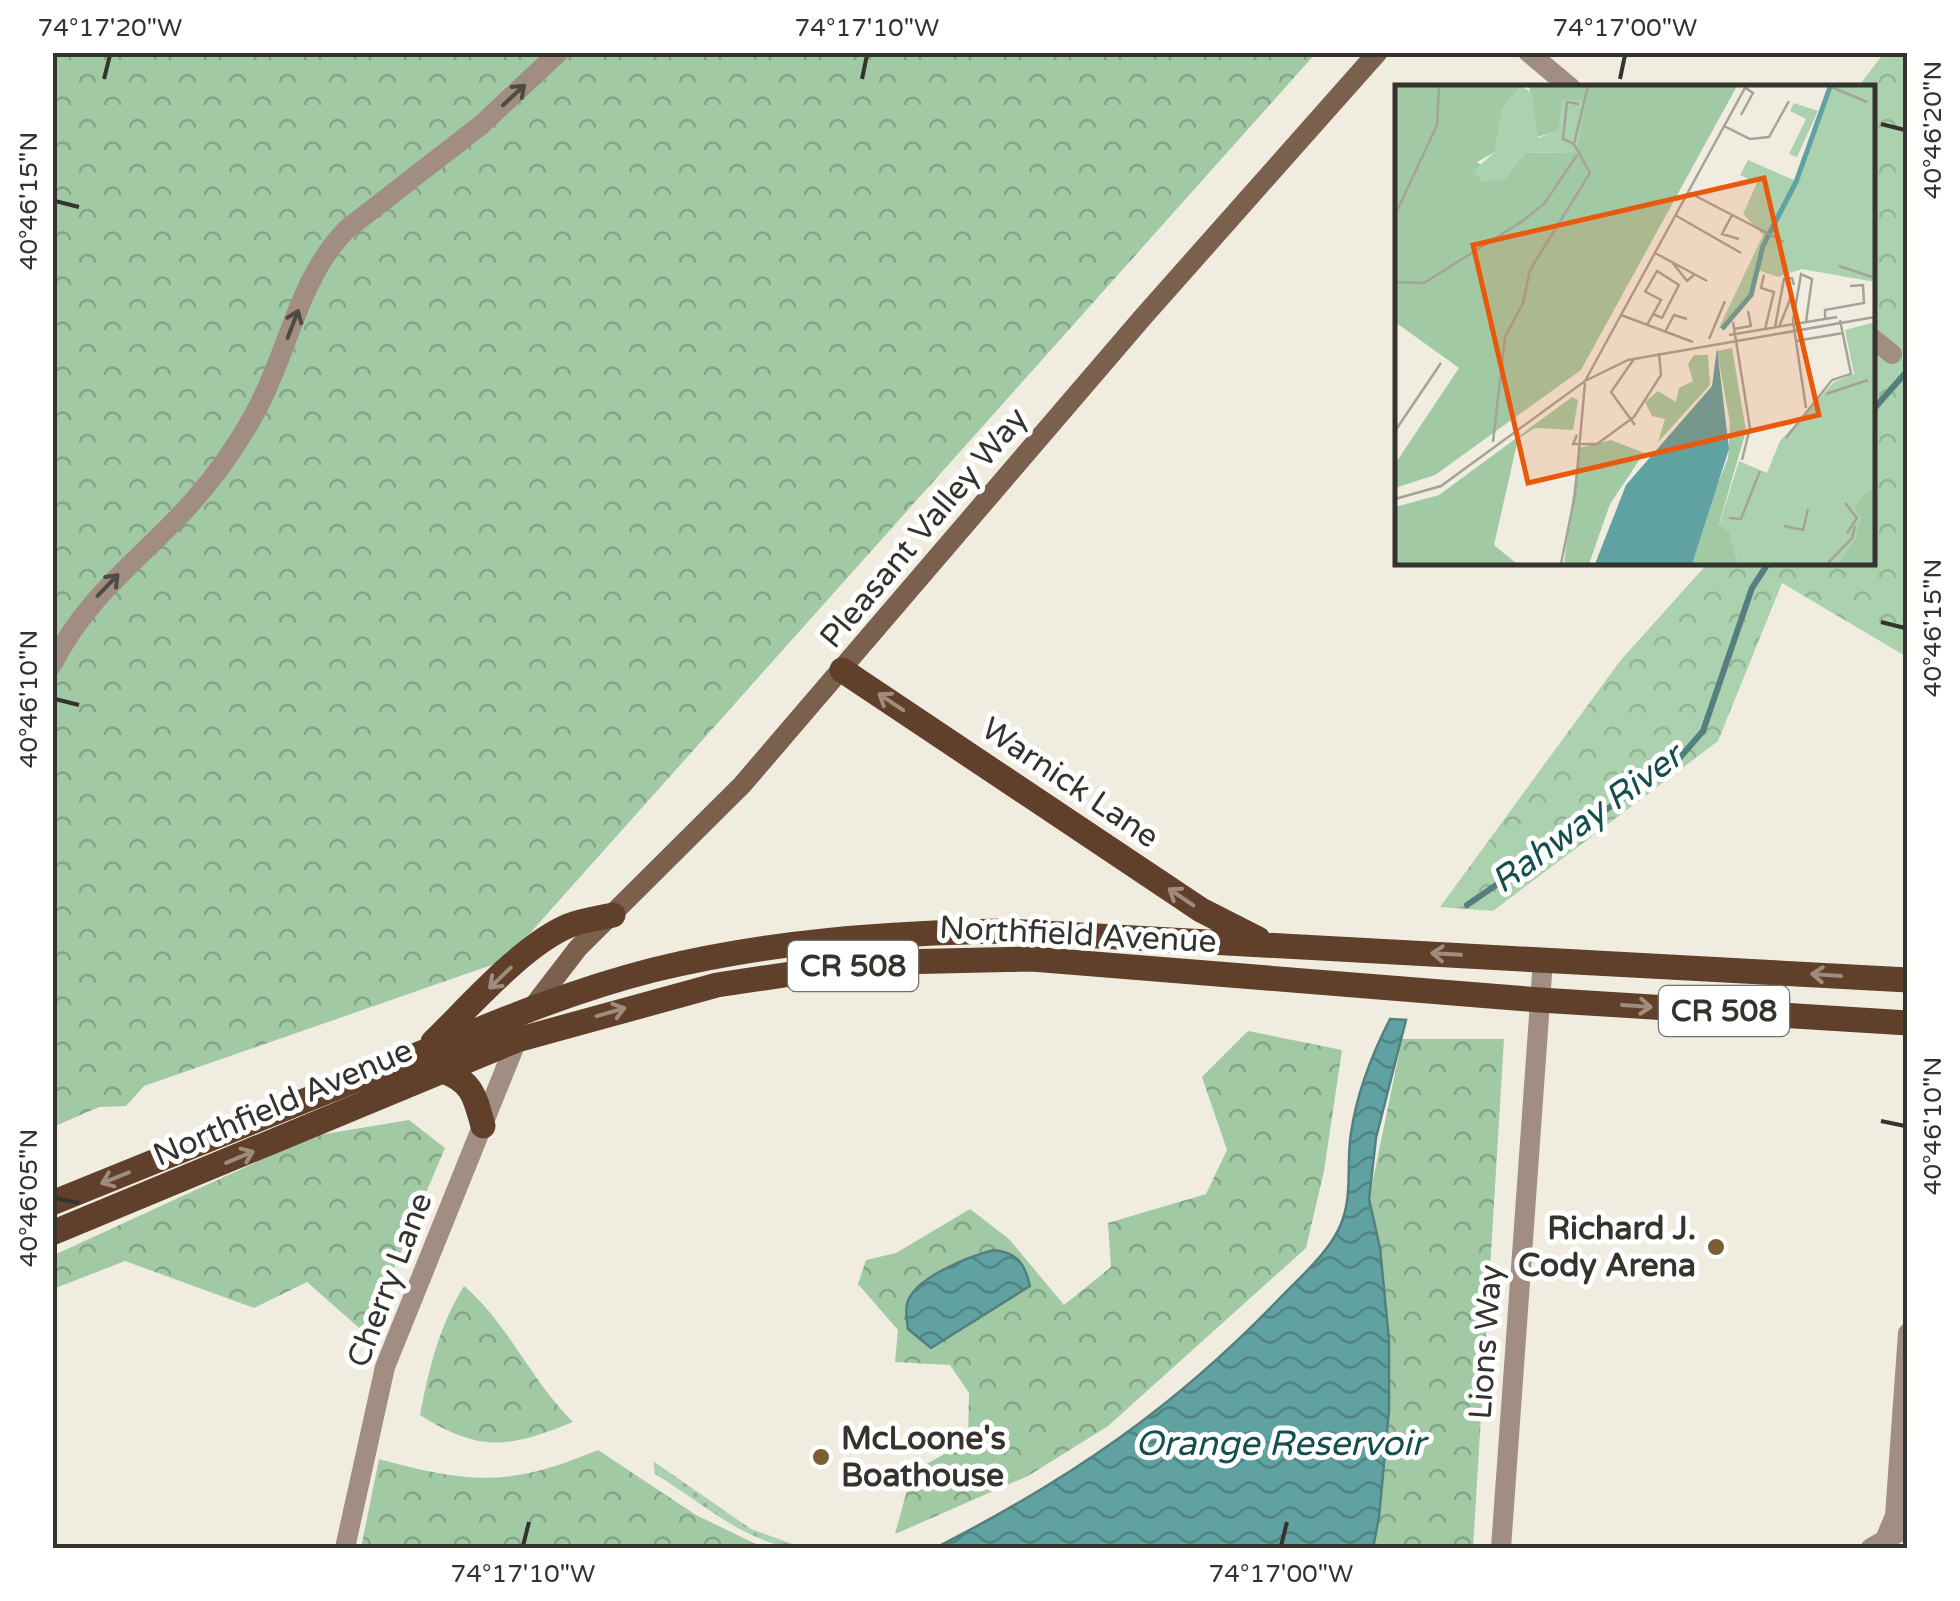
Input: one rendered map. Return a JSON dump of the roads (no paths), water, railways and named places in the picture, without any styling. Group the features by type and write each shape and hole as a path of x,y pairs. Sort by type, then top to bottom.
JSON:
{"main road":[{"name":"Pleasant Valley Way","path":"517,1040 530,1009 578,948 742,785 1143,317 1378,52"},
{"name":"Warnick Lane","path":"842,670 1201,910 1266,944"},
{"path":"422,1053 510,967 544,942 567,926 613,915"},
{"name":"Northfield Avenue","path":"52,1203 530,1009 650,971 825,939 1006,931 1908,980"},
{"path":"1198,972 1200,941"},
{"name":"Northfield Avenue","path":"52,1233 517,1040 717,985 870,964 1032,959 1540,1000 1908,1023"},
{"path":"443,1071 461,1078 468,1086 482,1126"}],"street":[{"path":"52,665 68,634 98,594 188,507 235,445 274,376 305,293 328,248 347,229 481,126 559,52"},
{"path":"1528,52 1567,85"},
{"path":"1875,340 1892,354"},
{"name":"Lions Way","path":"1501,1548 1543,960"},
{"name":"Cherry Lane","path":"344,1548 385,1367 517,1040"},
{"path":"1878,1543 1895,1516 1908,1332"},
{"path":"1878,1543 1908,1526"}],"water":[{"name":"Orange Reservoir","path":"1390,1019 1406,1020 1376,1138 1369,1199 1380,1248 1389,1340 1389,1410 1373,1548 935,1548 1075,1468 1159,1408 1239,1339 1322,1255 1345,1213 1357,1103"},
{"path":"994,1250 1019,1261 1030,1286 931,1348 908,1329 907,1304 920,1285 958,1263"}],"waterway":[{"name":"Rahway River","path":"1875,408 1908,370"},
{"name":"Rahway River","path":"1467,905 1677,761 1703,731 1752,588 1767,565"}],"place":[{"name":"Richard J. Cody Arena","path":"1716,1247"},
{"name":"McLoone's Boathouse","path":"821,1457"}]}
